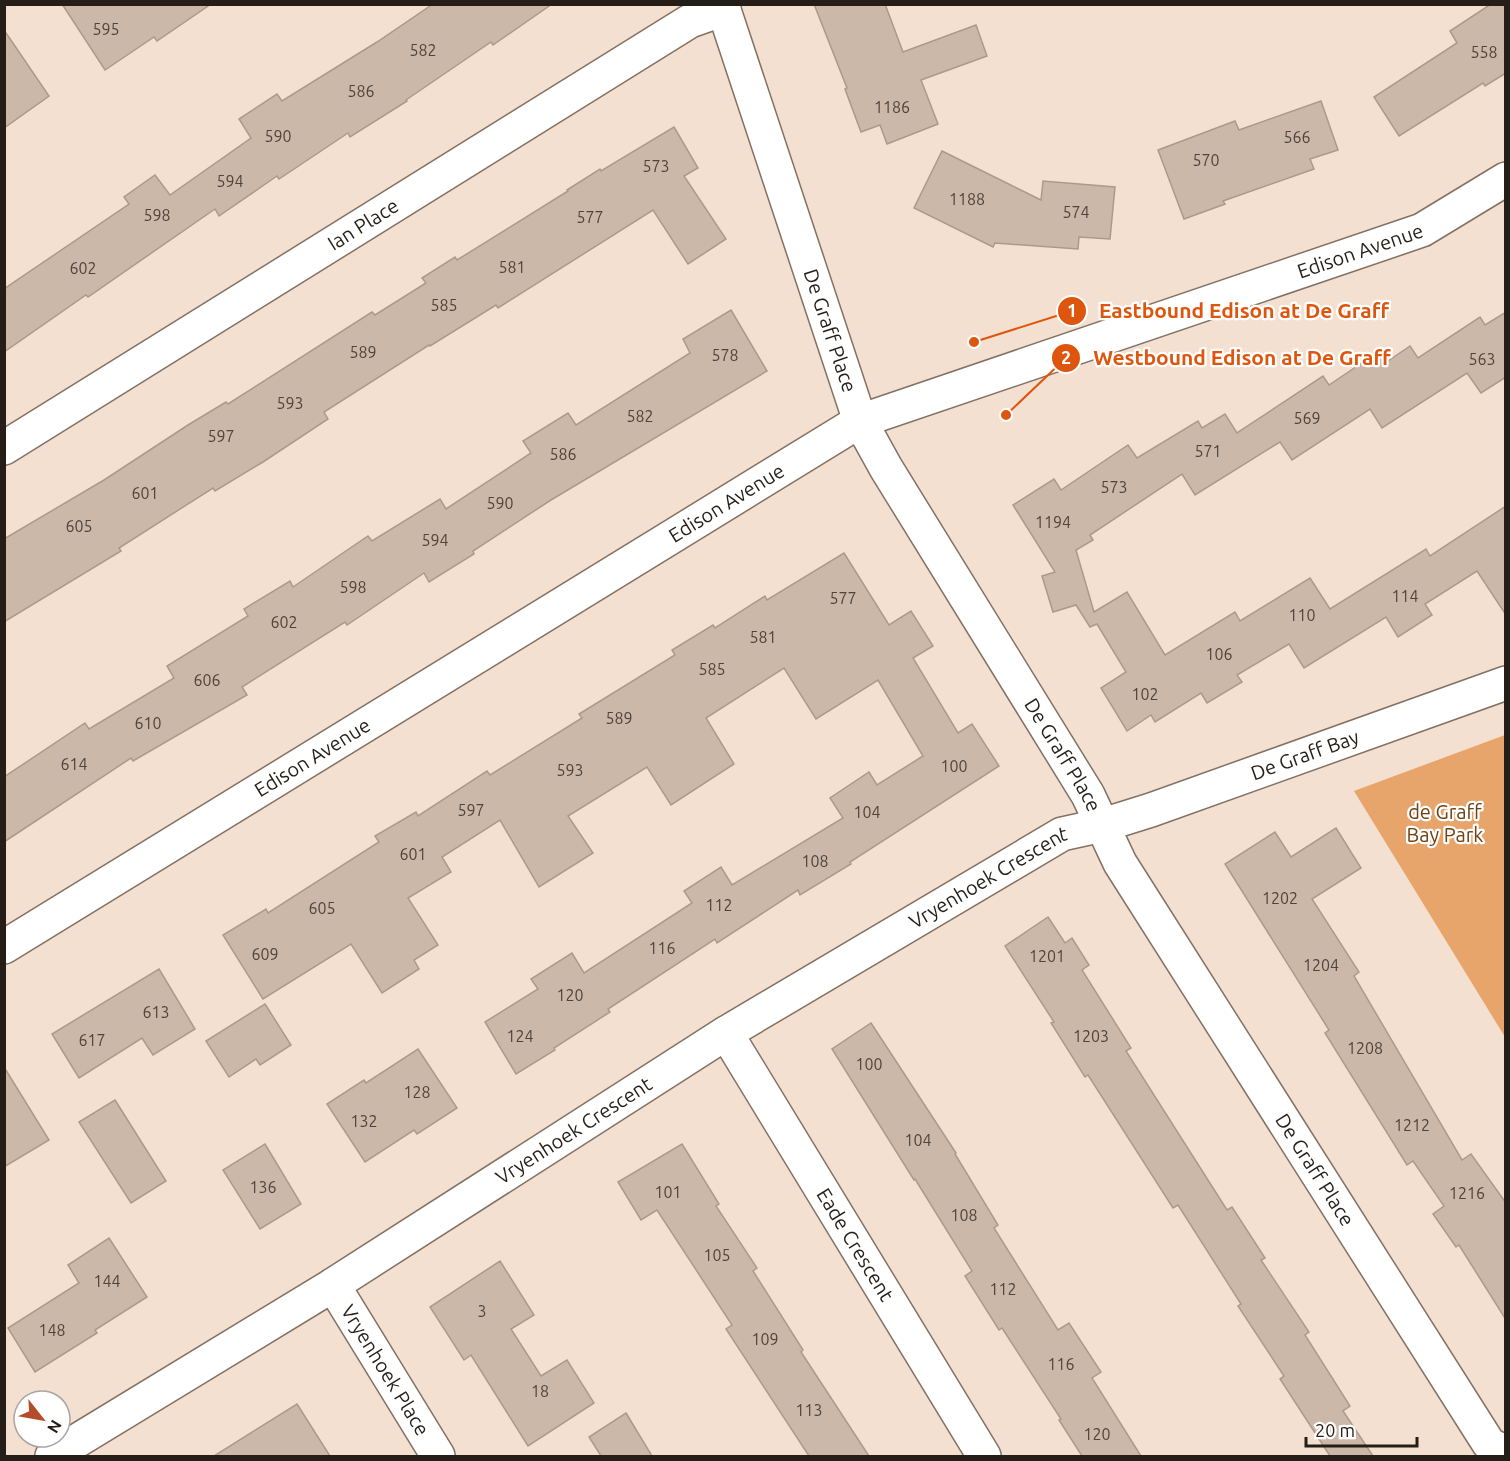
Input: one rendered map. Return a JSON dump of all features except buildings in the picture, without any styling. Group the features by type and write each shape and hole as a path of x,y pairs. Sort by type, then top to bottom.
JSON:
{"street":[{"name":"De Graff Place","path":"723,7 860,422 886,468 1088,795 1120,863 1489,1444 1506,1453"},
{"name":"Ian Place","path":"4,448 690,21 723,7"},
{"name":"Edison Avenue","path":"4,947 860,422 1422,230 1506,178"},
{"name":"De Graff Bay","path":"1104,825 1506,682"},
{"name":"Vryenhoek Crescent","path":"52,1456 333,1285 726,1033 1062,834 1104,825"},
{"name":"Eade Crescent","path":"726,1033 984,1456"},
{"name":"Vryenhoek Place","path":"333,1285 438,1456"}],"green space":[{"name":"de Graff Bay Park","path":"1506,735 1505,1037 1354,791"}],"place":[{"name":"Eastbound Edison at De Graff","path":"974,342"},
{"name":"Westbound Edison at De Graff","path":"1006,415"}]}
